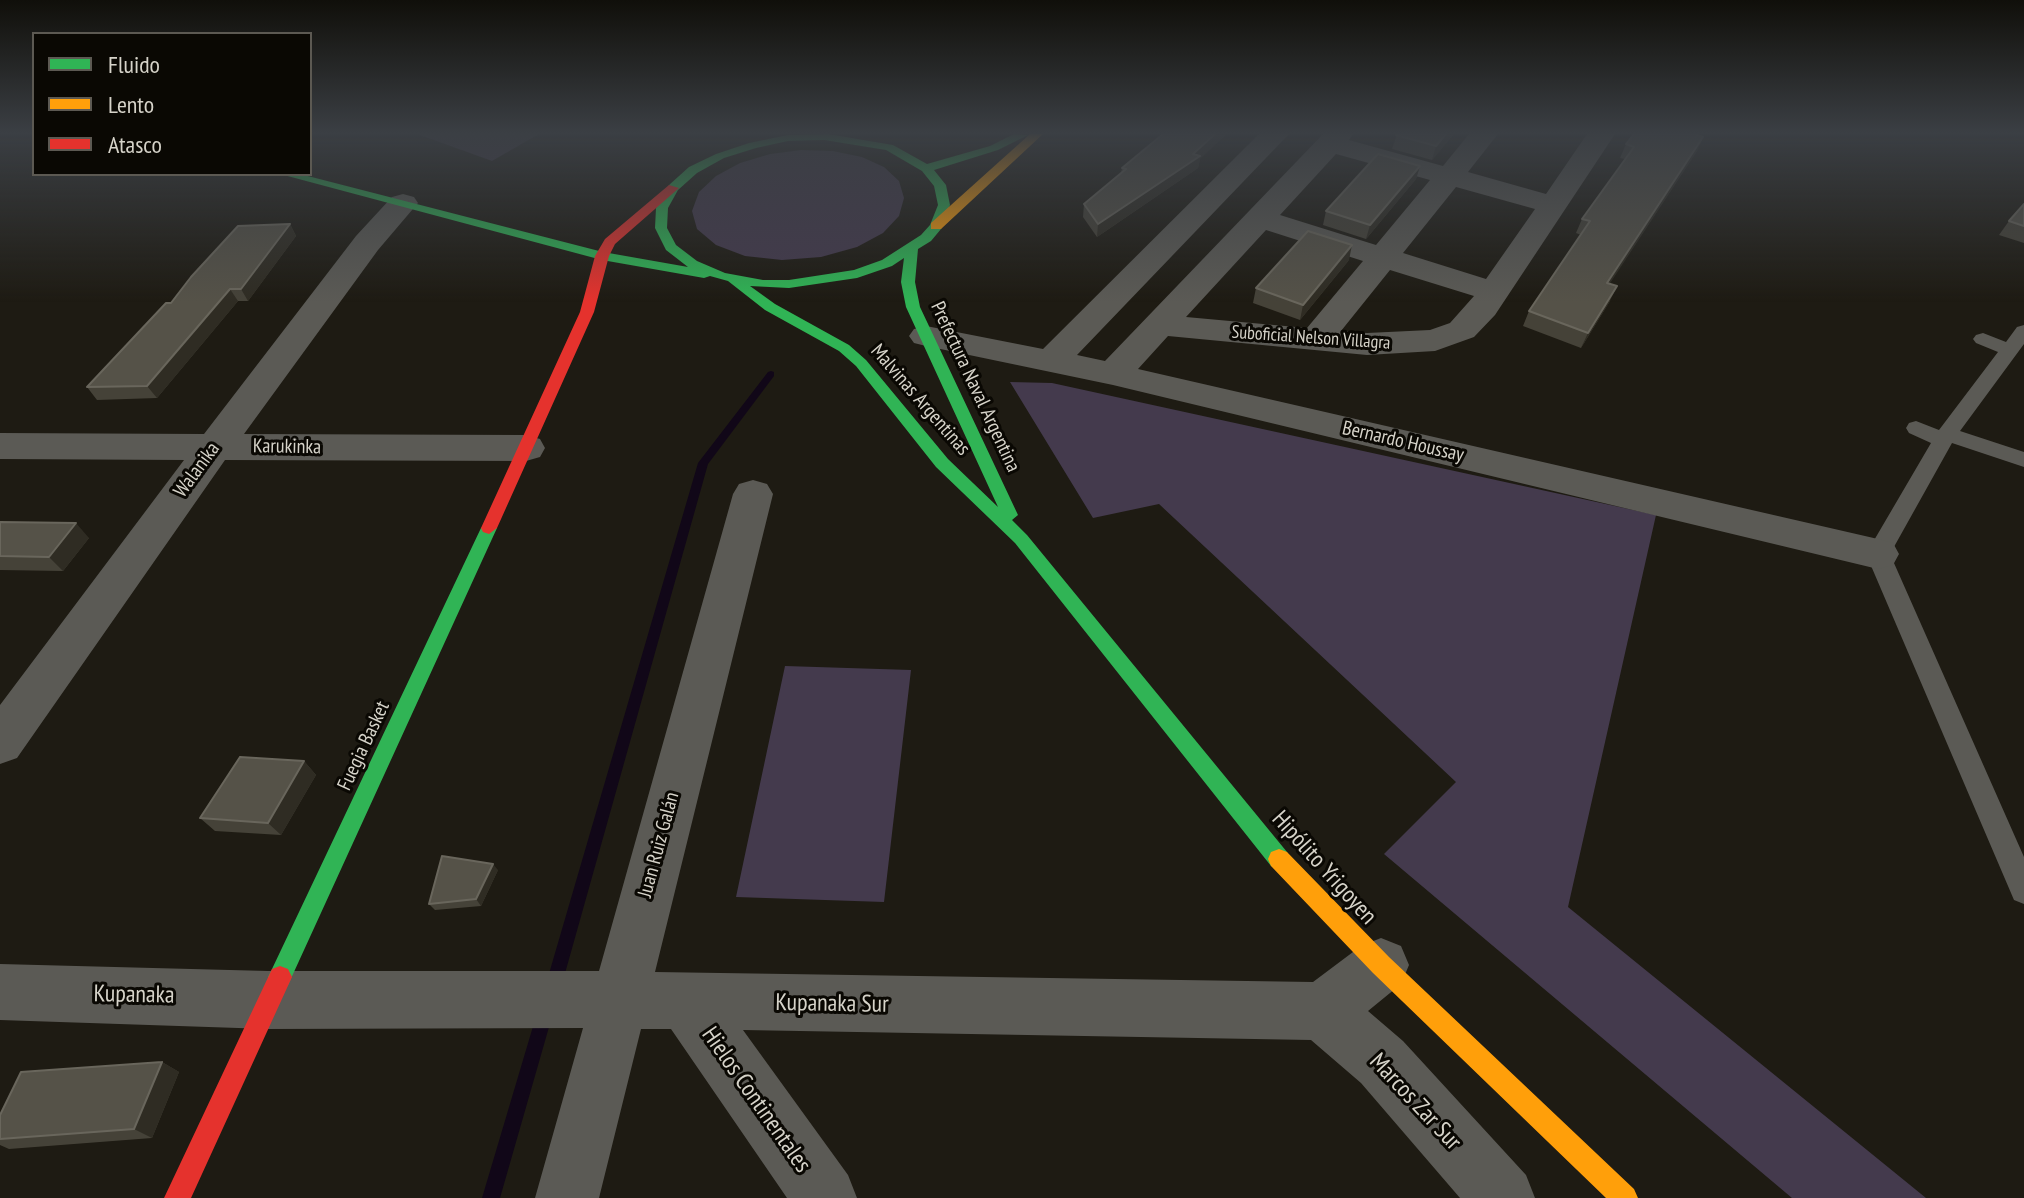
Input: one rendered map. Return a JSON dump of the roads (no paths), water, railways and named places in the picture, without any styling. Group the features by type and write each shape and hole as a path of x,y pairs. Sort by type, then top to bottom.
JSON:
{"main road":[{"name":"Malvinas Argentinas","path":"350,190 602,256 728,277 770,307 831,340 861,363 942,463 1021,539"},
{"path":"602,256 610,242 671,190"},
{"path":"672,190 662,208 661,218 661,228 671,247 692,264 728,277 763,284 824,281 872,269 912,249 976,190"},
{"path":"936,226 944,205 941,190"},
{"name":"Prefectura Naval Argentina","path":"912,249 908,282 913,307 1021,539"},
{"name":"Fuegia Basket","path":"177,1198 526,448 587,312 602,256"},
{"name":"Fuegia Basket","path":"587,312 611,281 636,263"},
{"name":"Hipólito Yrigoyen","path":"1021,539 1280,860 1381,965 1625,1198"}],"street":[{"path":"1049,363 1220,190"},
{"path":"1113,374 1286,190"},
{"path":"1316,339 1438,190"},
{"path":"1497,190 1553,205"},
{"name":"Suboficial Nelson Villagra","path":"1159,325 1367,344 1435,340 1462,330 1494,292 1563,190"},
{"name":"Walanika","path":"0,743 215,446 367,243 403,203"},
{"path":"1259,218 1494,292"},
{"name":"Bernardo Houssay","path":"926,336 1113,374 1878,554"},
{"name":"Karukinka","path":"0,446 526,448"},
{"name":"Juan Ruiz Galán","path":"567,1198 596,1000 753,494"},
{"path":"1322,1011 1381,965"},
{"name":"Kupanaka","path":"0,992 268,1000"},
{"name":"Kupanaka Sur","path":"268,1000 507,998 1322,1011"},
{"name":"Hielos Continentales","path":"687,1002 825,1198"},
{"name":"Marcos Zar Sur","path":"1322,1011 1382,1062 1503,1198"}],"lane":[{"path":"1983,339 2017,340"},
{"path":"2017,340 1945,437 1878,554 2024,890"},
{"path":"1916,428 2024,460"}],"waterway":[{"path":"554,984 703,463 771,374"},
{"path":"491,1198 545,1013"}]}
